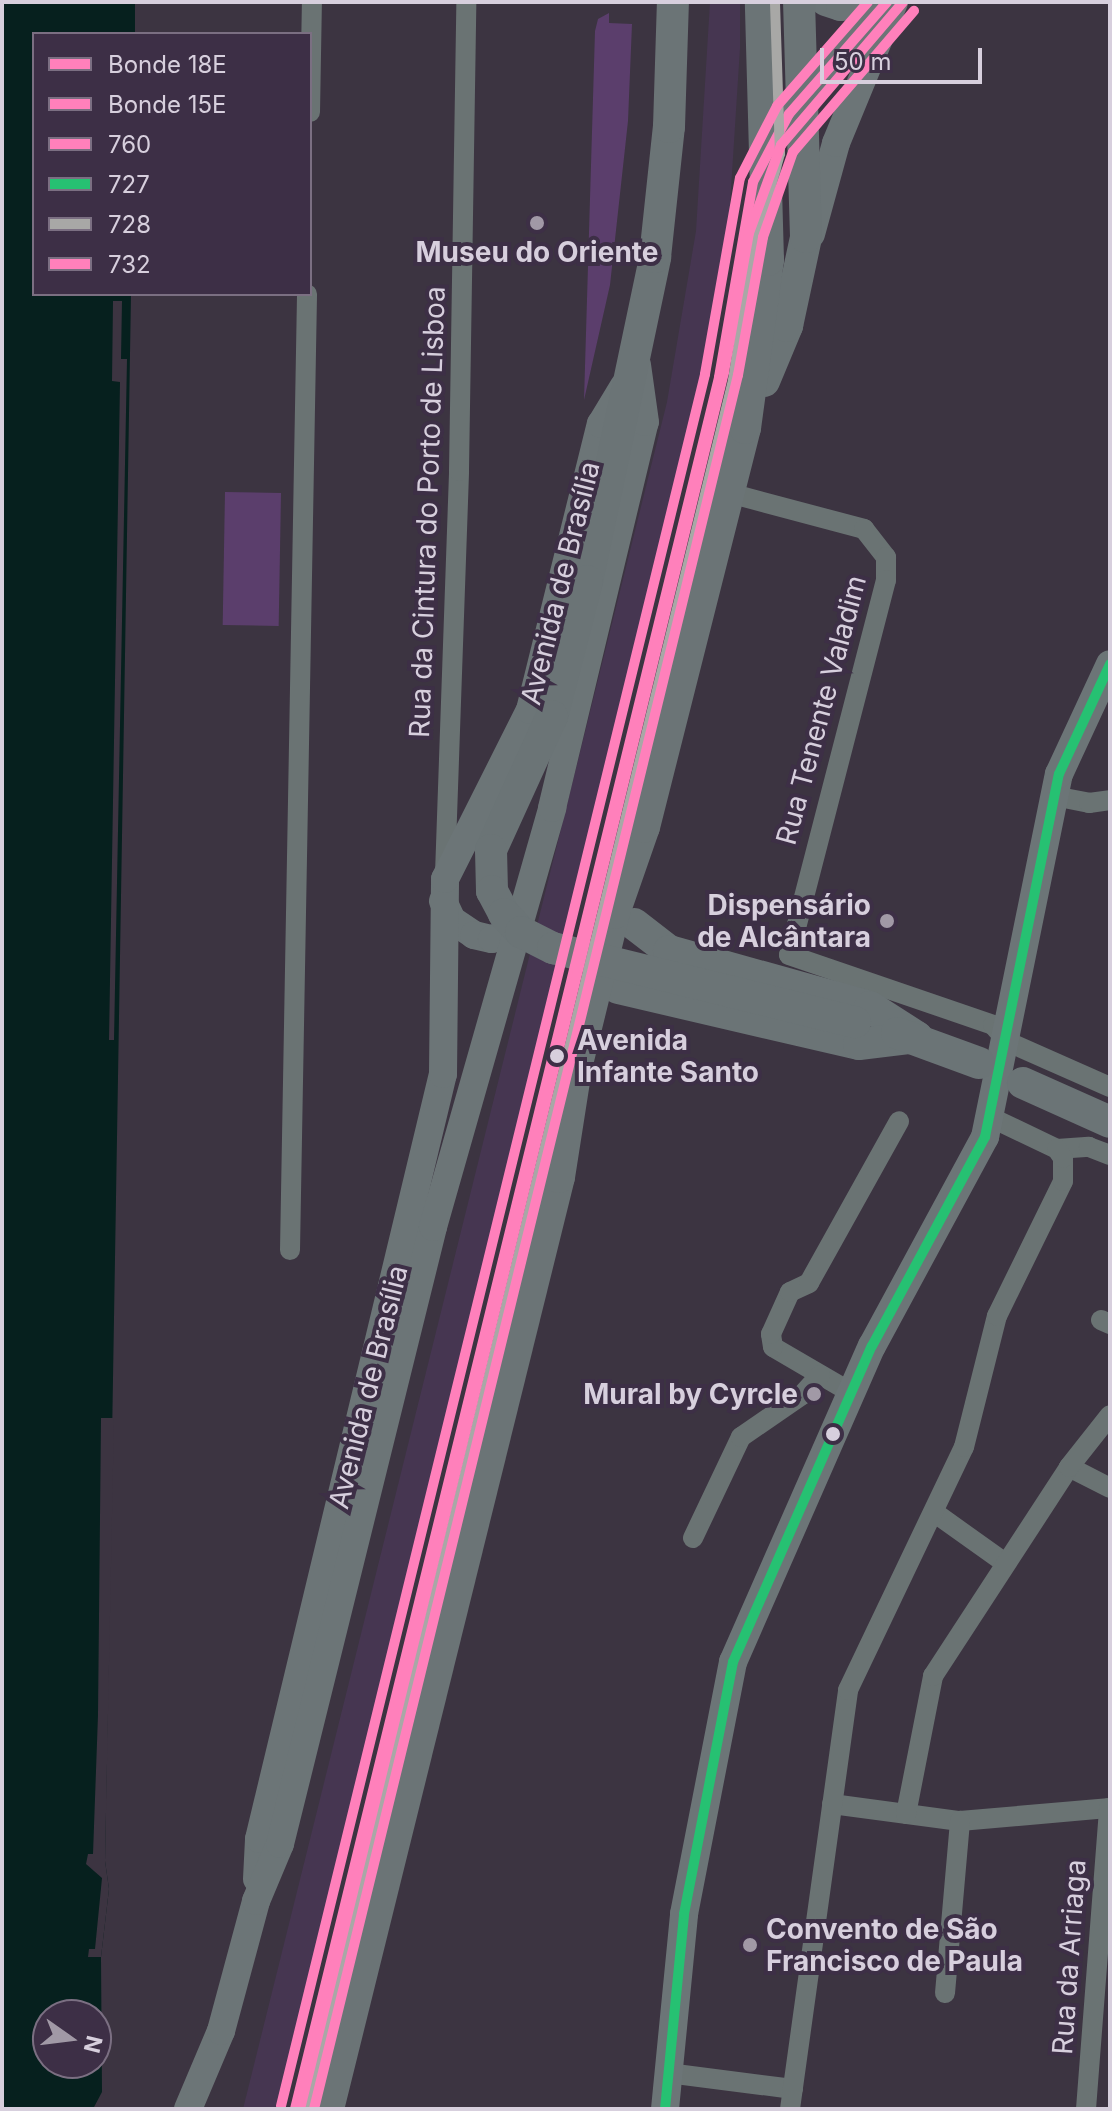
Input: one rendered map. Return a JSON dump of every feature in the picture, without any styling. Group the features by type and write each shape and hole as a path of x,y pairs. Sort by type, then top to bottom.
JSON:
{"main road":[{"name":"Avenida de Brasília","path":"637,365 664,174 673,2"},
{"path":"328,2109 559,1177 576,1068 624,919 644,827 745,428 768,260 761,2"},
{"path":"745,428 787,326 802,266 808,215 799,2"},
{"path":"637,365 552,716 491,850 492,891 504,914 521,932 553,948 917,1037 979,1063"},
{"path":"624,919 669,951 870,1007 917,1037"},
{"path":"559,1177 596,1073 618,988 624,919"},
{"path":"618,988 859,1044 917,1037"},
{"path":"1023,1083 1110,1122"}],"street":[{"path":"311,32 312,2"},
{"name":"Rua da Cintura do Porto de Lisboa","path":"444,890 459,471 466,2"},
{"path":"825,2 840,7 879,2"},
{"path":"766,152 803,96 887,2"},
{"path":"802,266 836,143 894,2"},
{"path":"290,1250 307,296"},
{"name":"Avenida de Brasília","path":"421,1223 443,1074 444,890 530,710 601,424 637,365"},
{"name":"Avenida de Brasília","path":"188,2109 221,2031 256,1901 259,1839 291,1754 421,1223 552,808 628,503 645,422 637,365"},
{"name":"Rua Tenente Valadim","path":"729,493 864,529 882,546 887,569 789,955 993,1025 1008,1042"},
{"path":"665,2109 686,1901 726,1683 749,1620 850,1392 973,1162 994,1110 1054,796 1067,748 1110,664"},
{"path":"1054,796 1089,803 1110,800"},
{"path":"444,890 452,920 474,935 492,939 513,931"},
{"path":"1008,1042 1110,1087"},
{"path":"668,2073 792,2099 848,1690 891,1591 935,1513 964,1447 997,1316 1063,1181 1063,1158 1057,1149 994,1110"},
{"path":"850,1392 773,1347 771,1334 790,1292 809,1283 899,1121"},
{"path":"1057,1149 1089,1147 1110,1155"},
{"path":"693,1538 741,1437 802,1395 820,1375"},
{"path":"906,1814 933,1676 1069,1467 1110,1415"},
{"path":"1069,1467 1110,1488"},
{"path":"935,1513 1005,1563"},
{"path":"832,1804 960,1821 1109,1808"},
{"name":"Rua da Arriaga","path":"1086,2109 1109,1808"},
{"path":"945,1993 960,1821"}],"shaded area":[{"path":"2,2 135,2 135,32 32,32 32,296 131,296 105,1861 109,1889 101,1957 101,1999 32,1999 32,2079 102,2079 102,2092 93,2109 2,2109"},
{"path":"710,2 740,2 740,48 729,220 697,412 276,2109 243,2109 667,402 696,231"},
{"path":"609,13 609,23 632,24 628,121 610,285 584,400 595,31 598,19"},
{"path":"225,492 281,493 279,626 223,625"}],"pier":[{"path":"113,301 122,301 121,359 127,359 114,1040 109,1040 120,382 112,381"},
{"path":"101,1418 114,1418 105,1861 109,1889 101,1957 88,1957 89,1949 95,1949 102,1878 86,1864 88,1854 93,1854 98,1715"}],"tram line":[{"name":"18E","path":"300,2109 724,372 749,233 781,145 903,2"},
{"name":"15E","path":"314,2109 738,375 763,237 793,152 914,11"}],"transit line":[{"name":"728","path":"309,2109 733,380 754,245 780,154 775,2"},
{"name":"732","path":"281,2106 705,374 740,178 777,106 868,2"},
{"name":"760","path":"295,2109 719,377 753,182 789,114 887,2"},
{"name":"727","path":"665,2109 684,1914 733,1662 872,1346 985,1137 1059,774 1110,664"}],"place":[{"name":"Museu do Oriente","path":"537,223"},
{"name":"Dispensário de Alcântara","path":"887,921"},
{"name":"Avenida Infante Santo","path":"557,1056"},
{"name":"Mural by Cyrcle","path":"814,1394"},
{"name":"Convento de São Francisco de Paula","path":"750,1945"}]}
